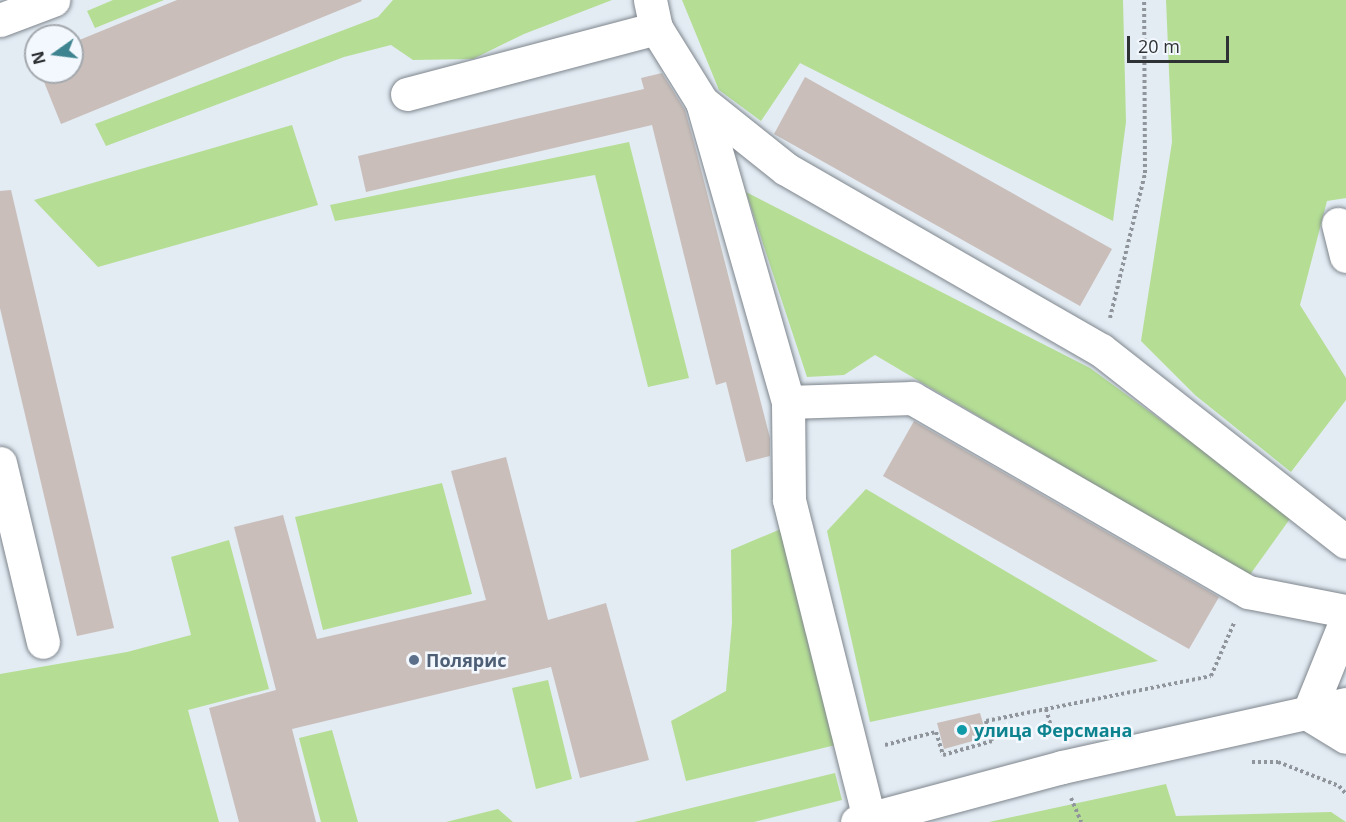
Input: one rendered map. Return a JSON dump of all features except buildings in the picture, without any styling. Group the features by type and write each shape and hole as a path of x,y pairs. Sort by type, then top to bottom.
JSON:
{"street":[{"path":"0,20 53,0"},
{"path":"407,94 653,14 702,102 788,402 789,500 852,753 863,820 1062,767 1346,704"},
{"path":"702,102 786,169 1101,350 1346,542"},
{"path":"1338,224 1346,256"},
{"path":"788,402 912,398 1248,592 1346,611"},
{"path":"0,463 42,642"},
{"path":"1308,714 1346,620"},
{"path":"1308,714 1346,737"}],"path":[{"path":"1101,350 1145,173 1144,0"},
{"path":"852,753 936,732 943,755 992,741 986,721 1211,676 1248,592"},
{"path":"1069,794 1081,822"}],"green space":[{"path":"113,0 164,0 95,28 87,11"},
{"path":"393,0 612,0 524,34 473,59 413,60 391,45 344,57 106,146 95,124 378,17"},
{"path":"682,0 1123,0 1126,122 1113,221 800,63 761,121 719,90"},
{"path":"1166,0 1346,0 1346,198 1327,201 1300,305 1346,378 1346,400 1291,472 1195,395 1141,341 1172,142"},
{"path":"292,125 318,205 98,267 34,200"},
{"path":"629,142 689,378 648,387 595,175 335,221 330,205"},
{"path":"746,192 1090,368 1292,516 1249,576 875,355 844,375 807,377"},
{"path":"442,483 472,594 323,630 295,517"},
{"path":"866,489 1158,661 870,722 827,531"},
{"path":"788,526 844,743 686,781 671,721 726,691 732,623 731,550"},
{"path":"229,540 269,689 188,710 219,822 0,822 0,674 127,652 191,635 171,557"},
{"path":"548,680 572,779 536,789 512,688"},
{"path":"332,730 358,822 321,822 299,738"},
{"path":"835,773 842,800 754,822 634,822"},
{"path":"1166,784 1176,816 1331,812 1346,822 989,822"},
{"path":"498,809 513,822 446,822"}],"place":[{"name":"Полярис","path":"414,660"},
{"name":"улица Ферсмана","path":"962,730"}]}
